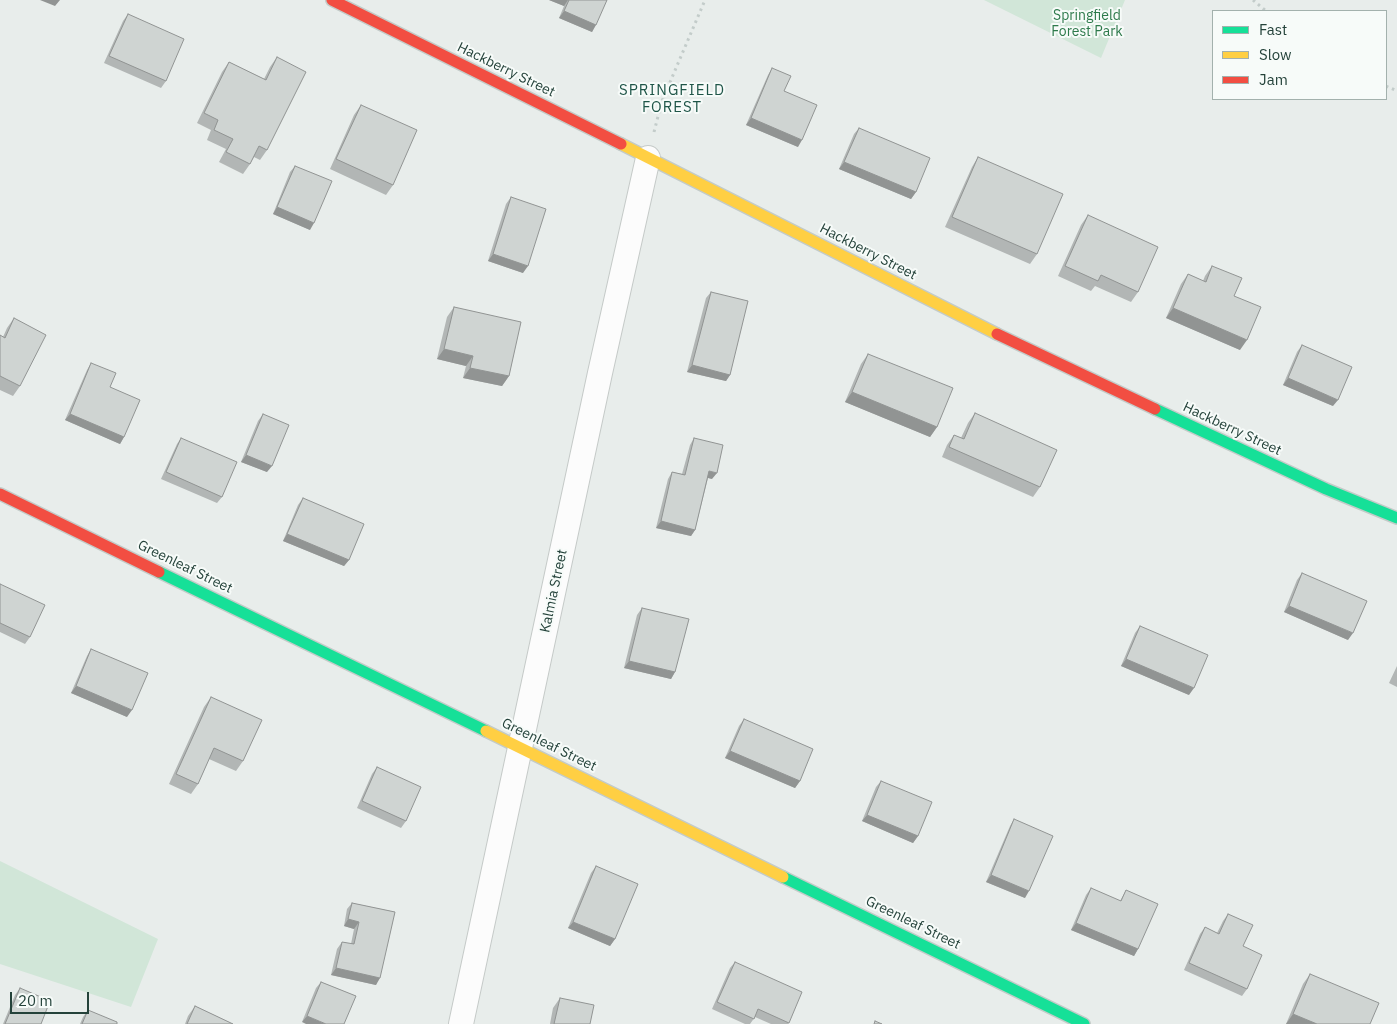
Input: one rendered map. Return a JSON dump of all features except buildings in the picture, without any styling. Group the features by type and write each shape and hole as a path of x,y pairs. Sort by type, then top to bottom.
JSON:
{"street":[{"name":"Hackberry Street","path":"332,0 1032,352 1326,489 1397,518"},
{"name":"Kalmia Street","path":"461,1024 648,158"},
{"name":"Greenleaf Street","path":"0,494 1084,1024"}],"path":[{"path":"648,158 662,101 705,0"},
{"path":"1253,0 1265,10"}],"green space":[{"name":"Springfield Forest Park","path":"984,0 1125,0 1101,58"},
{"path":"0,861 158,939 131,1007 0,964"}],"traffic: fast":[{"path":"1155,409 1326,489 1397,518"},
{"path":"159,572 486,731"},
{"path":"783,877 1084,1024"}],"traffic: slow":[{"path":"621,144 997,334"},
{"path":"486,731 783,877"}],"traffic: jam":[{"path":"332,0 621,144"},
{"path":"997,334 1155,409"},
{"path":"0,494 159,572"}],"district":[{"name":"SPRINGFIELD FOREST","path":"672,100"}]}
